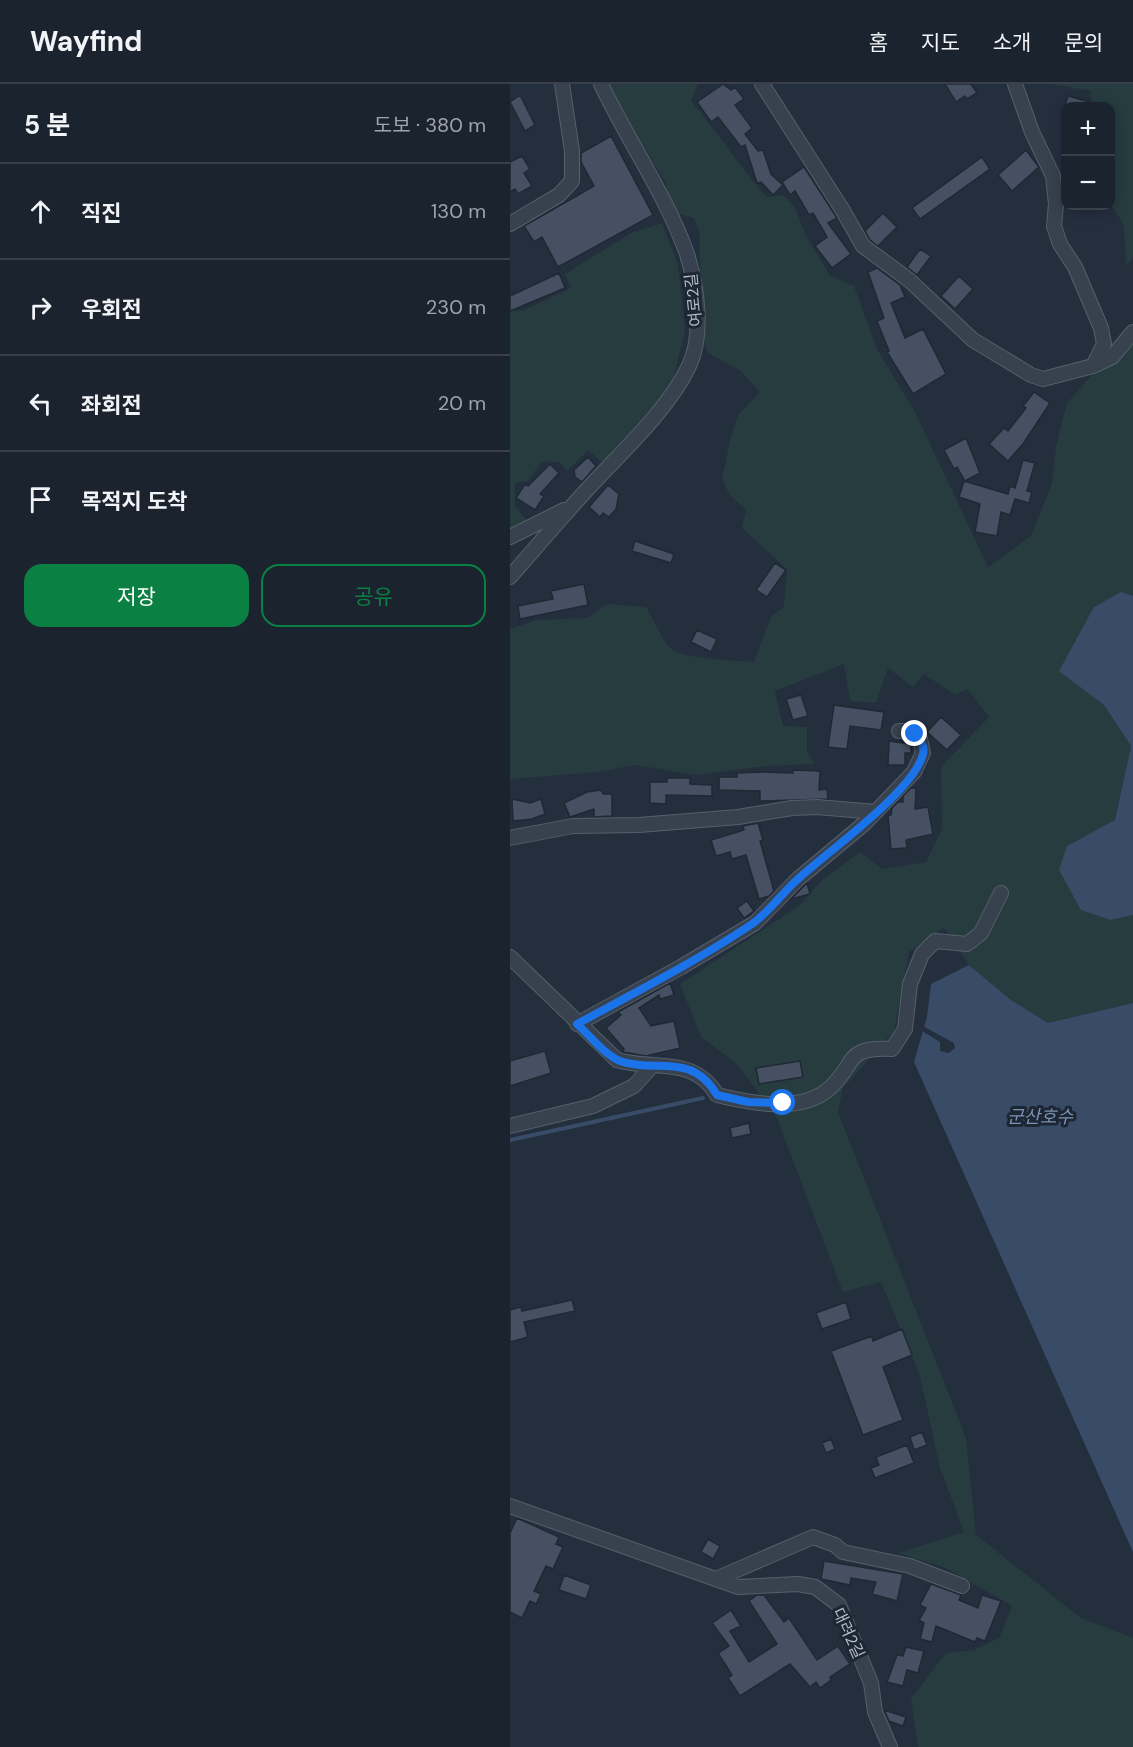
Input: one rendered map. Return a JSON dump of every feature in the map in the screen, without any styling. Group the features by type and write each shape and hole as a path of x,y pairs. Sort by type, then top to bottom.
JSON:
{"street":[{"path":"510,224 559,195 572,181 572,151 562,84"},
{"name":"여로2길","path":"510,577 570,507 647,425 690,365 697,333 694,289 687,255 671,218 601,84"},
{"path":"762,84 863,246 909,280 973,340 1030,375 1043,379 1093,366 1112,357 1133,332"},
{"path":"1015,84 1032,132 1053,176 1056,204 1054,226 1060,244 1075,267 1101,328 1104,344 1093,366"},
{"path":"510,537 570,507"},
{"path":"577,1024 681,967 754,923 798,879 876,812 914,772 923,753 920,739 915,734 899,731"},
{"path":"510,838 573,826 628,826 738,817 792,808 876,812"},
{"path":"510,957 616,1060 633,1065 671,1065 697,1074 710,1084 717,1095 748,1102 798,1102 815,1097 830,1088 849,1060 856,1054 872,1048 892,1049 906,1029 910,984 922,954 935,942 967,944 981,933 1001,893"},
{"path":"510,1126 593,1106 634,1086 652,1066"},
{"name":"대려2길","path":"510,1506 738,1587 798,1584 815,1587 838,1605 871,1683 875,1712 890,1747"},
{"path":"716,1579 813,1537 835,1545 843,1552 910,1566 962,1586"}],"green space":[{"path":"610,84 698,84 691,101 747,174 767,197 782,195 795,207 806,236 830,276 854,286 877,349 915,412 988,567 1031,536 1052,483 1056,447 1067,403 1093,374 1133,342 1133,596 1121,592 1060,671 1104,705 1131,746 1115,820 1067,846 1111,920 1133,915 1133,1003 1048,1023 1011,1000 969,965 944,928 909,952 894,1031 843,1088 838,1112 966,1438 976,1535 1081,1618 1133,1638 1133,1747 918,1747 911,1699 946,1653 974,1650 999,1638 1012,1606 946,1568 898,1553 964,1532 940,1468 920,1376 881,1282 843,1292 776,1116 736,1063 701,1037 680,984 799,906 822,880 860,852 882,869 926,862 942,829 941,767 989,717 967,689 955,695 924,674 913,687 888,668 876,703 850,701 844,664 775,691 783,726 807,727 807,753 815,764 765,766 696,775 635,765 597,772 510,779 510,629 536,620 587,618 608,604 646,607 666,643 675,651 696,657 754,662 771,617 784,606 787,569 742,528 746,510 729,494 722,479 738,415 760,392 741,371 708,353 702,334 699,232 694,218 679,214 669,201 666,183 616,102"},
{"path":"1052,84 1133,84 1133,258 1126,266 1124,225 1114,210 1115,102 1090,102 1091,91"},
{"path":"662,223 678,265 685,330 673,381 649,413 604,464 588,450 567,471 559,462 542,461 528,481 515,483 515,506 529,523 510,531 510,311 524,310 571,288 565,274 631,233"}],"water":[{"path":"1121,592 1133,596 1133,915 1111,920 1081,910 1059,870 1067,846 1115,820 1131,746 1104,705 1059,671 1094,607"},
{"name":"군산호수","path":"969,965 1011,1000 1048,1023 1133,1003 1133,1552 914,1062 927,1017 931,984"}],"pier":[{"path":"921,1025 954,1043 955,1048 949,1053 940,1051 940,1042 919,1029"}],"building":[{"path":"723,84 731,90 735,87 744,99 735,105 752,128 745,134 758,151 763,150 771,174 783,185 773,195 761,182 757,183 745,145 741,147 718,117 711,122 697,102"},
{"path":"945,84 971,84 977,93 967,99 965,96 956,102"},
{"path":"520,95 535,125 525,131 510,102"},
{"path":"1068,96 1090,102 1066,102"},
{"path":"611,136 653,215 558,267 542,237 534,242 524,226 594,186 581,162 581,153"},
{"path":"1026,150 1039,167 1012,191 998,175"},
{"path":"522,156 530,169 524,173 532,186 518,194 515,189 510,192 510,162"},
{"path":"982,157 990,169 920,219 912,208"},
{"path":"804,167 837,218 828,223 851,254 832,268 815,246 827,237 813,213 809,215 795,191 790,195 782,182"},
{"path":"883,213 897,227 878,246 870,240 865,231"},
{"path":"920,249 931,256 917,275 907,267"},
{"path":"877,268 900,285 905,297 891,303 905,338 923,329 946,374 913,394 887,352 889,351 877,321 884,318 868,272"},
{"path":"559,273 565,288 510,311 510,296"},
{"path":"959,276 973,289 955,309 941,296"},
{"path":"1034,392 1050,403 1023,444 1008,461 989,444 1004,428 1008,431 1026,408 1023,406"},
{"path":"966,438 980,473 965,481 957,467 954,469 944,450"},
{"path":"588,457 596,466 582,482 575,477 574,470"},
{"path":"1023,460 1035,463 1027,491 1032,492 1029,503 1015,499 1010,515 1001,512 997,536 975,532 980,504 959,497 964,481 1008,494 1010,486 1015,488"},
{"path":"550,464 559,473 540,494 544,496 535,510 516,498 525,484 528,486"},
{"path":"608,485 619,494 616,509 609,517 603,513 600,517 589,507"},
{"path":"635,541 674,554 671,563 632,551"},
{"path":"775,563 786,570 767,597 756,590"},
{"path":"584,584 588,605 520,619 518,606 553,599 551,591"},
{"path":"697,630 717,639 711,652 691,642"},
{"path":"801,695 808,716 793,720 786,699"},
{"path":"834,705 884,712 881,730 850,726 847,749 828,747"},
{"path":"941,717 961,735 947,750 927,732"},
{"path":"889,741 911,744 911,753 905,753 905,765 888,765"},
{"path":"793,770 820,771 819,790 827,789 828,799 760,801 760,791 719,790 719,777 737,777 737,773 793,773"},
{"path":"667,778 690,778 690,784 712,785 712,796 666,795 666,804 650,803 650,782 667,782"},
{"path":"911,788 916,788 915,809 928,807 933,834 906,840 907,848 891,849 888,815 891,815 892,808 898,802 903,802 903,796"},
{"path":"601,790 603,794 612,794 612,816 594,817 594,809 570,817 564,803 587,792"},
{"path":"512,799 530,803 541,799 545,814 532,819 513,821"},
{"path":"758,823 763,840 760,841 774,891 769,896 759,899 746,855 732,859 730,852 716,856 711,840 744,830 743,826"},
{"path":"807,883 810,894 791,899"},
{"path":"747,901 754,911 744,918 737,908"},
{"path":"670,983 674,995 660,999 659,995 639,1008 651,1026 674,1021 680,1048 646,1056 623,1052 624,1049 606,1028 621,1015 618,1012"},
{"path":"545,1051 551,1073 510,1086 510,1061"},
{"path":"800,1061 803,1077 759,1084 756,1068"},
{"path":"749,1123 751,1134 732,1138 730,1128"},
{"path":"572,1300 575,1311 524,1322 528,1337 510,1342 510,1310 521,1307 522,1311"},
{"path":"846,1302 851,1319 822,1329 816,1313"},
{"path":"902,1329 912,1355 883,1367 903,1420 863,1435 831,1351 872,1336 873,1341"},
{"path":"922,1432 927,1445 914,1450 910,1437"},
{"path":"831,1439 835,1449 826,1453 822,1443"},
{"path":"907,1445 914,1463 875,1478 871,1468 879,1465 876,1457"},
{"path":"517,1518 559,1537 556,1544 563,1547 553,1569 546,1566 534,1591 541,1594 536,1604 530,1601 522,1618 510,1612 510,1533"},
{"path":"708,1539 720,1546 713,1559 701,1552"},
{"path":"824,1561 903,1574 897,1601 872,1594 876,1582 851,1578 850,1585 821,1579"},
{"path":"564,1575 591,1585 586,1599 559,1590"},
{"path":"931,1584 961,1595 959,1600 978,1608 982,1595 1001,1601 985,1641 977,1638 975,1642 936,1626 932,1642 920,1639 924,1623 919,1620 926,1608 920,1605"},
{"path":"757,1595 764,1595 784,1622 789,1618 817,1660 838,1646 850,1664 830,1677 831,1680 820,1688 816,1682 810,1687 790,1664 740,1696 728,1678 732,1675 718,1653 729,1646 712,1623 731,1610 741,1626 730,1631 749,1662 777,1644 749,1601"},
{"path":"906,1647 924,1651 918,1673 907,1670 903,1686 887,1682 897,1655 903,1656"},
{"path":"884,1710 906,1717 903,1726 889,1721"}],"waterway":[{"path":"510,1140 703,1098"}],"route":[{"path":"783,1103 748,1102 717,1095 710,1084 697,1074 671,1065 633,1065 616,1060 577,1024 681,967 754,923 798,879 866,823 914,772 923,753 923,746 915,734"}]}
